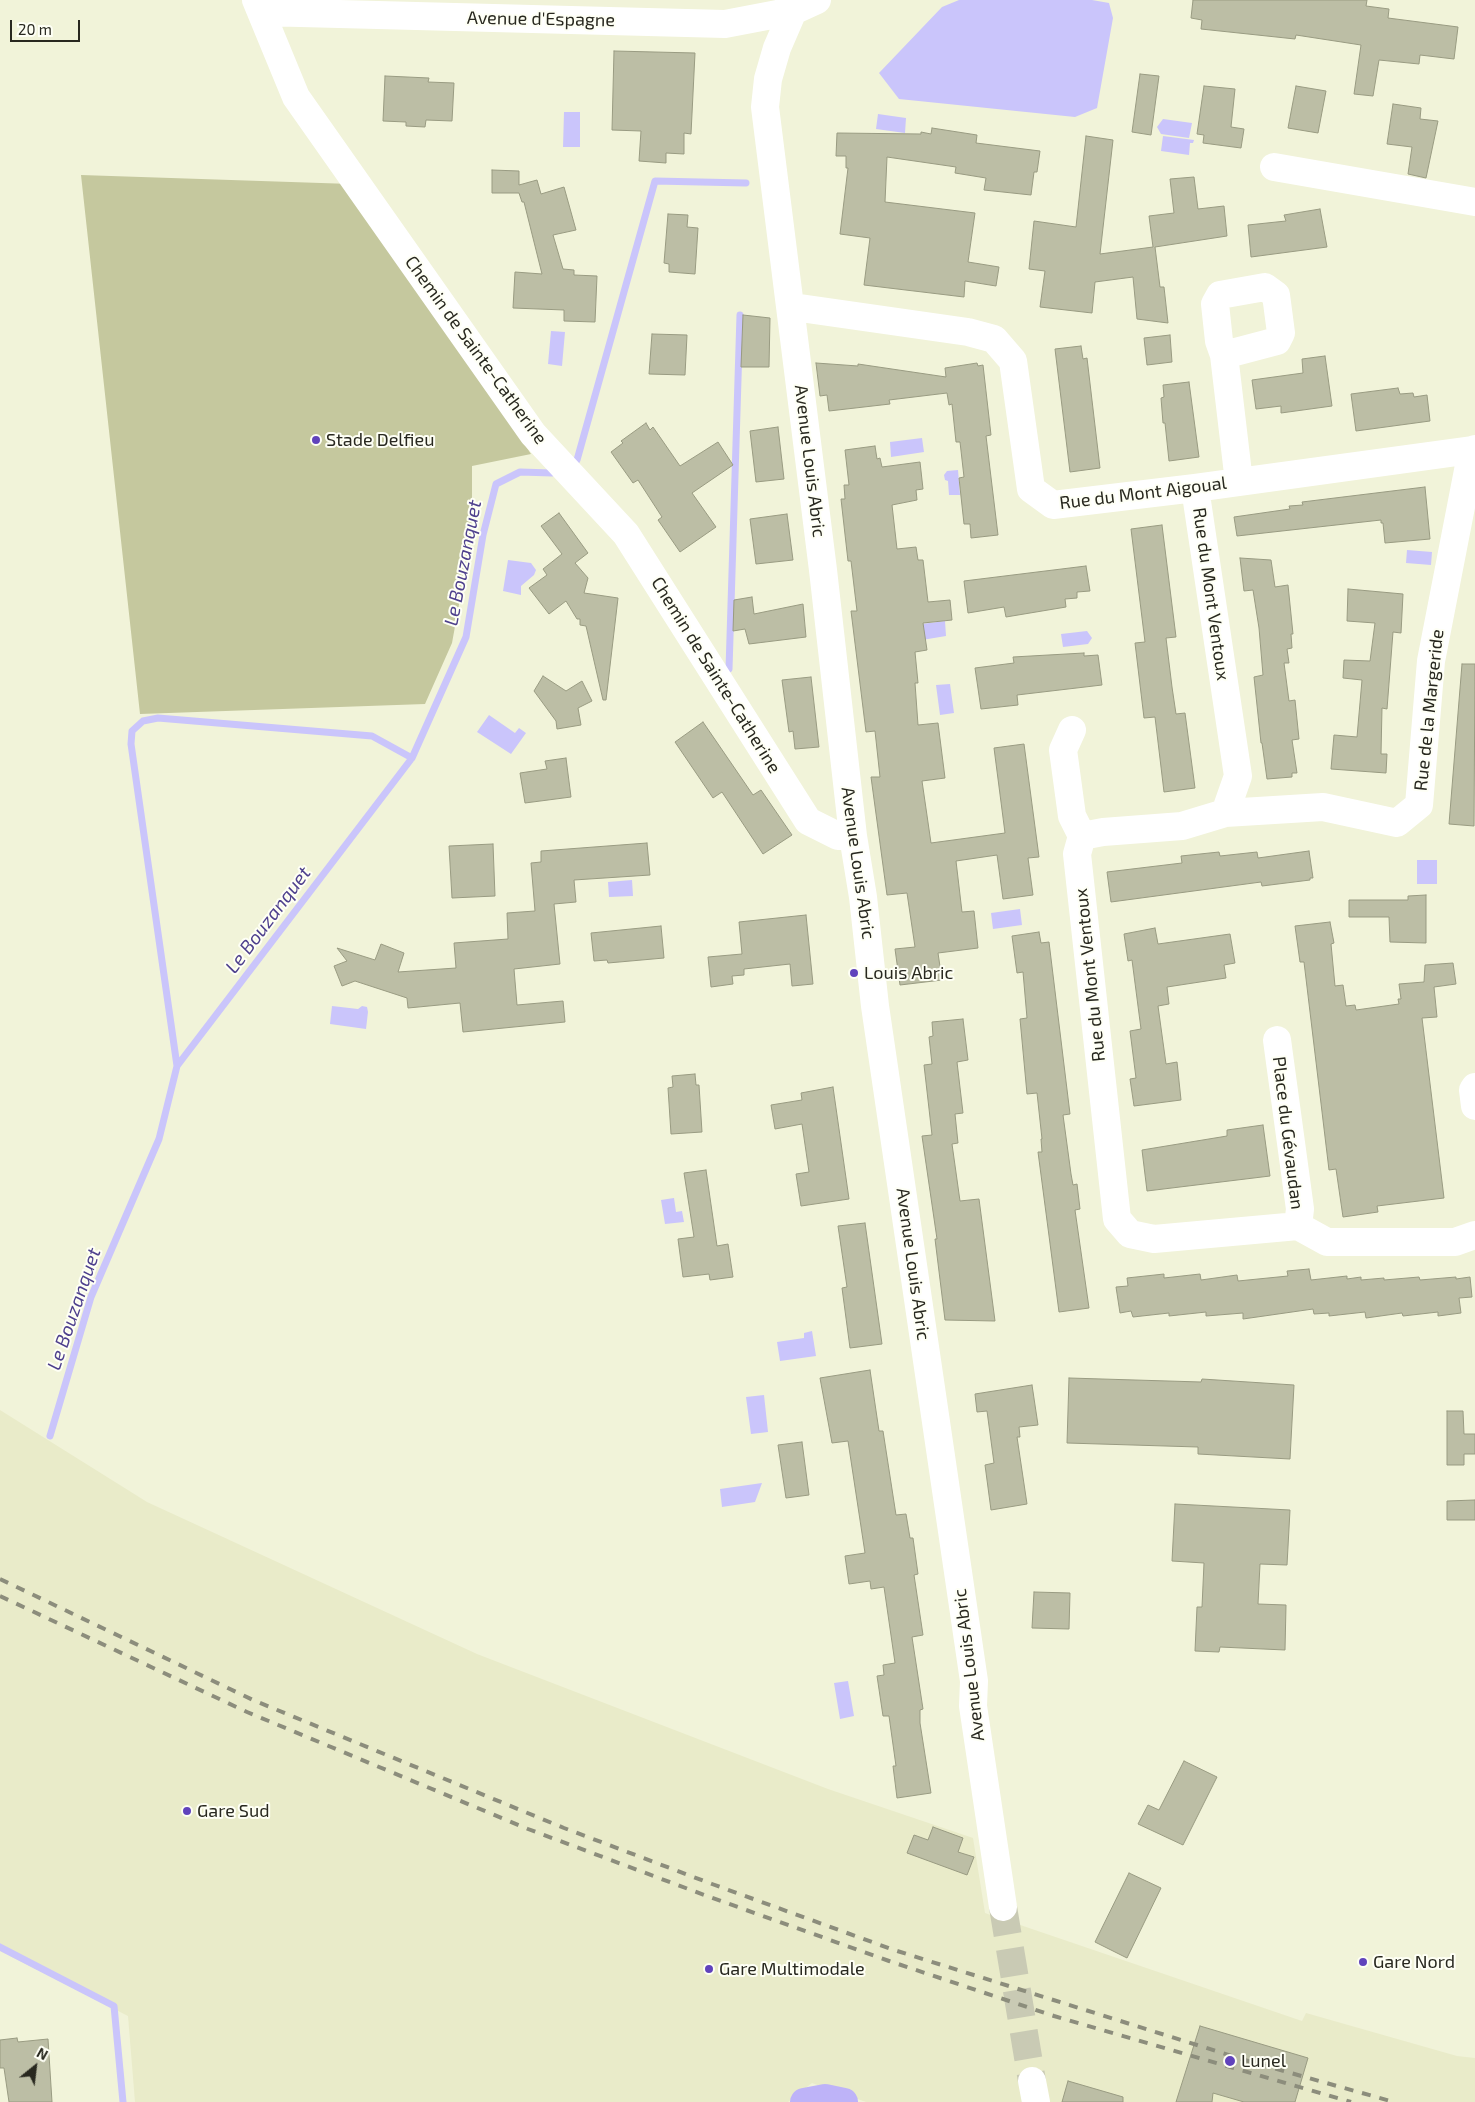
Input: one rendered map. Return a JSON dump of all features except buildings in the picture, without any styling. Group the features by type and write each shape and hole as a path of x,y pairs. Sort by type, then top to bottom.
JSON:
{"main road":[{"path":"804,2102 825,2098 844,2102"}],"street":[{"name":"Avenue d'Espagne","path":"259,6 725,24 817,0"},
{"name":"Chemin de Sainte-Catherine","path":"259,6 296,97 533,434 626,534 808,821 838,836 853,836"},
{"name":"Avenue Louis Abric","path":"791,6 768,78 765,107 875,1006 974,1681 973,1706 1003,1907"},
{"path":"1274,167 1475,202"},
{"name":"Rue du Mont Aigoual","path":"791,308 968,332 994,338 1013,361 1031,489 1053,505 1195,488 1474,450"},
{"path":"1224,355 1239,482"},
{"name":"Rue de la Margeride","path":"1226,814 1323,807 1397,823 1419,805 1431,661 1474,450"},
{"name":"Rue du Mont Ventoux","path":"1195,488 1238,776 1226,814"},
{"path":"1072,730 1063,750 1072,816 1082,836 1103,832 1182,826 1226,814"},
{"name":"Rue du Mont Ventoux","path":"1082,836 1076,854 1117,1219 1130,1234 1154,1238 1298,1226"},
{"name":"Place du Gévaudan","path":"1277,1040 1300,1209 1298,1226"},
{"path":"1475,1087 1475,1106"},
{"path":"1298,1226 1327,1242 1455,1242 1475,1235"}],"shaded area":[{"path":"959,0 1092,0 1109,3 1113,18 1097,108 1075,117 899,99 879,73 942,7"},
{"path":"564,112 580,112 580,147 563,147"},
{"path":"878,114 906,118 905,133 876,129"},
{"path":"1163,119 1192,123 1189,138 1161,134 1157,127"},
{"path":"1163,136 1194,140 1193,143 1190,143 1189,155 1161,151"},
{"name":"Stade Delfieu","path":"81,175 351,184 531,454 472,466 472,533 452,643 425,704 140,714"},
{"path":"551,331 565,332 562,366 548,364"},
{"path":"922,438 924,452 891,457 890,442"},
{"path":"958,470 960,495 949,495 948,481 945,480 944,475 947,471"},
{"path":"1407,550 1432,552 1431,565 1406,563"},
{"path":"508,560 531,563 536,570 534,575 521,586 521,595 503,591"},
{"path":"945,621 946,636 922,640 914,625"},
{"path":"1087,631 1092,638 1088,644 1063,647 1061,634"},
{"path":"950,684 954,713 940,715 936,685"},
{"path":"489,715 515,733 519,728 526,733 511,754 477,732"},
{"path":"1417,860 1437,860 1437,884 1417,884"},
{"path":"632,880 633,896 609,897 608,882"},
{"path":"1020,909 1022,925 993,929 991,913"},
{"path":"332,1006 358,1009 362,1006 367,1007 366,1029 330,1024"},
{"path":"674,1198 676,1212 682,1211 684,1222 665,1224 661,1200"},
{"path":"812,1331 816,1356 780,1361 777,1342 804,1338 804,1333"},
{"path":"764,1395 768,1432 751,1434 746,1397"},
{"path":"0,1410 147,1502 477,1654 828,1789 973,1838 985,1913 1302,2021 1306,2013 1457,2056 1475,2058 1475,2102 866,2102 812,2083 788,2102 135,2102 128,2016 0,1951"},
{"path":"762,1483 755,1502 722,1507 720,1489"},
{"path":"848,1681 854,1716 840,1719 834,1683"}],"waterway":[{"name":"Le Bouzanquet","path":"577,460 655,181 746,183"},
{"path":"729,669 740,315"},
{"name":"Le Bouzanquet","path":"50,1436 91,1297 159,1139 177,1066 412,758 466,637 483,535 496,484 520,472 552,473"},
{"path":"177,1066 131,744 132,731 143,721 158,718 372,736 412,758"},
{"name":"Le Bouzanquet","path":"0,1947 114,2006 123,2102"}],"tunnel":[{"path":"1003,1907 1032,2081"}],"railway":[{"path":"0,1579 253,1700 564,1828 712,1884 894,1950 1248,2061 1394,2102"},
{"path":"0,1596 247,1712 528,1829 889,1961 1054,2016 1351,2102"}],"place":[{"name":"Stade Delfieu","path":"316,440"},
{"name":"Louis Abric","path":"854,973"},
{"name":"Gare Sud","path":"187,1811"},
{"name":"Gare Nord","path":"1363,1962"},
{"name":"Gare Multimodale","path":"709,1969"},
{"name":"Lunel","path":"1230,2061"}]}
